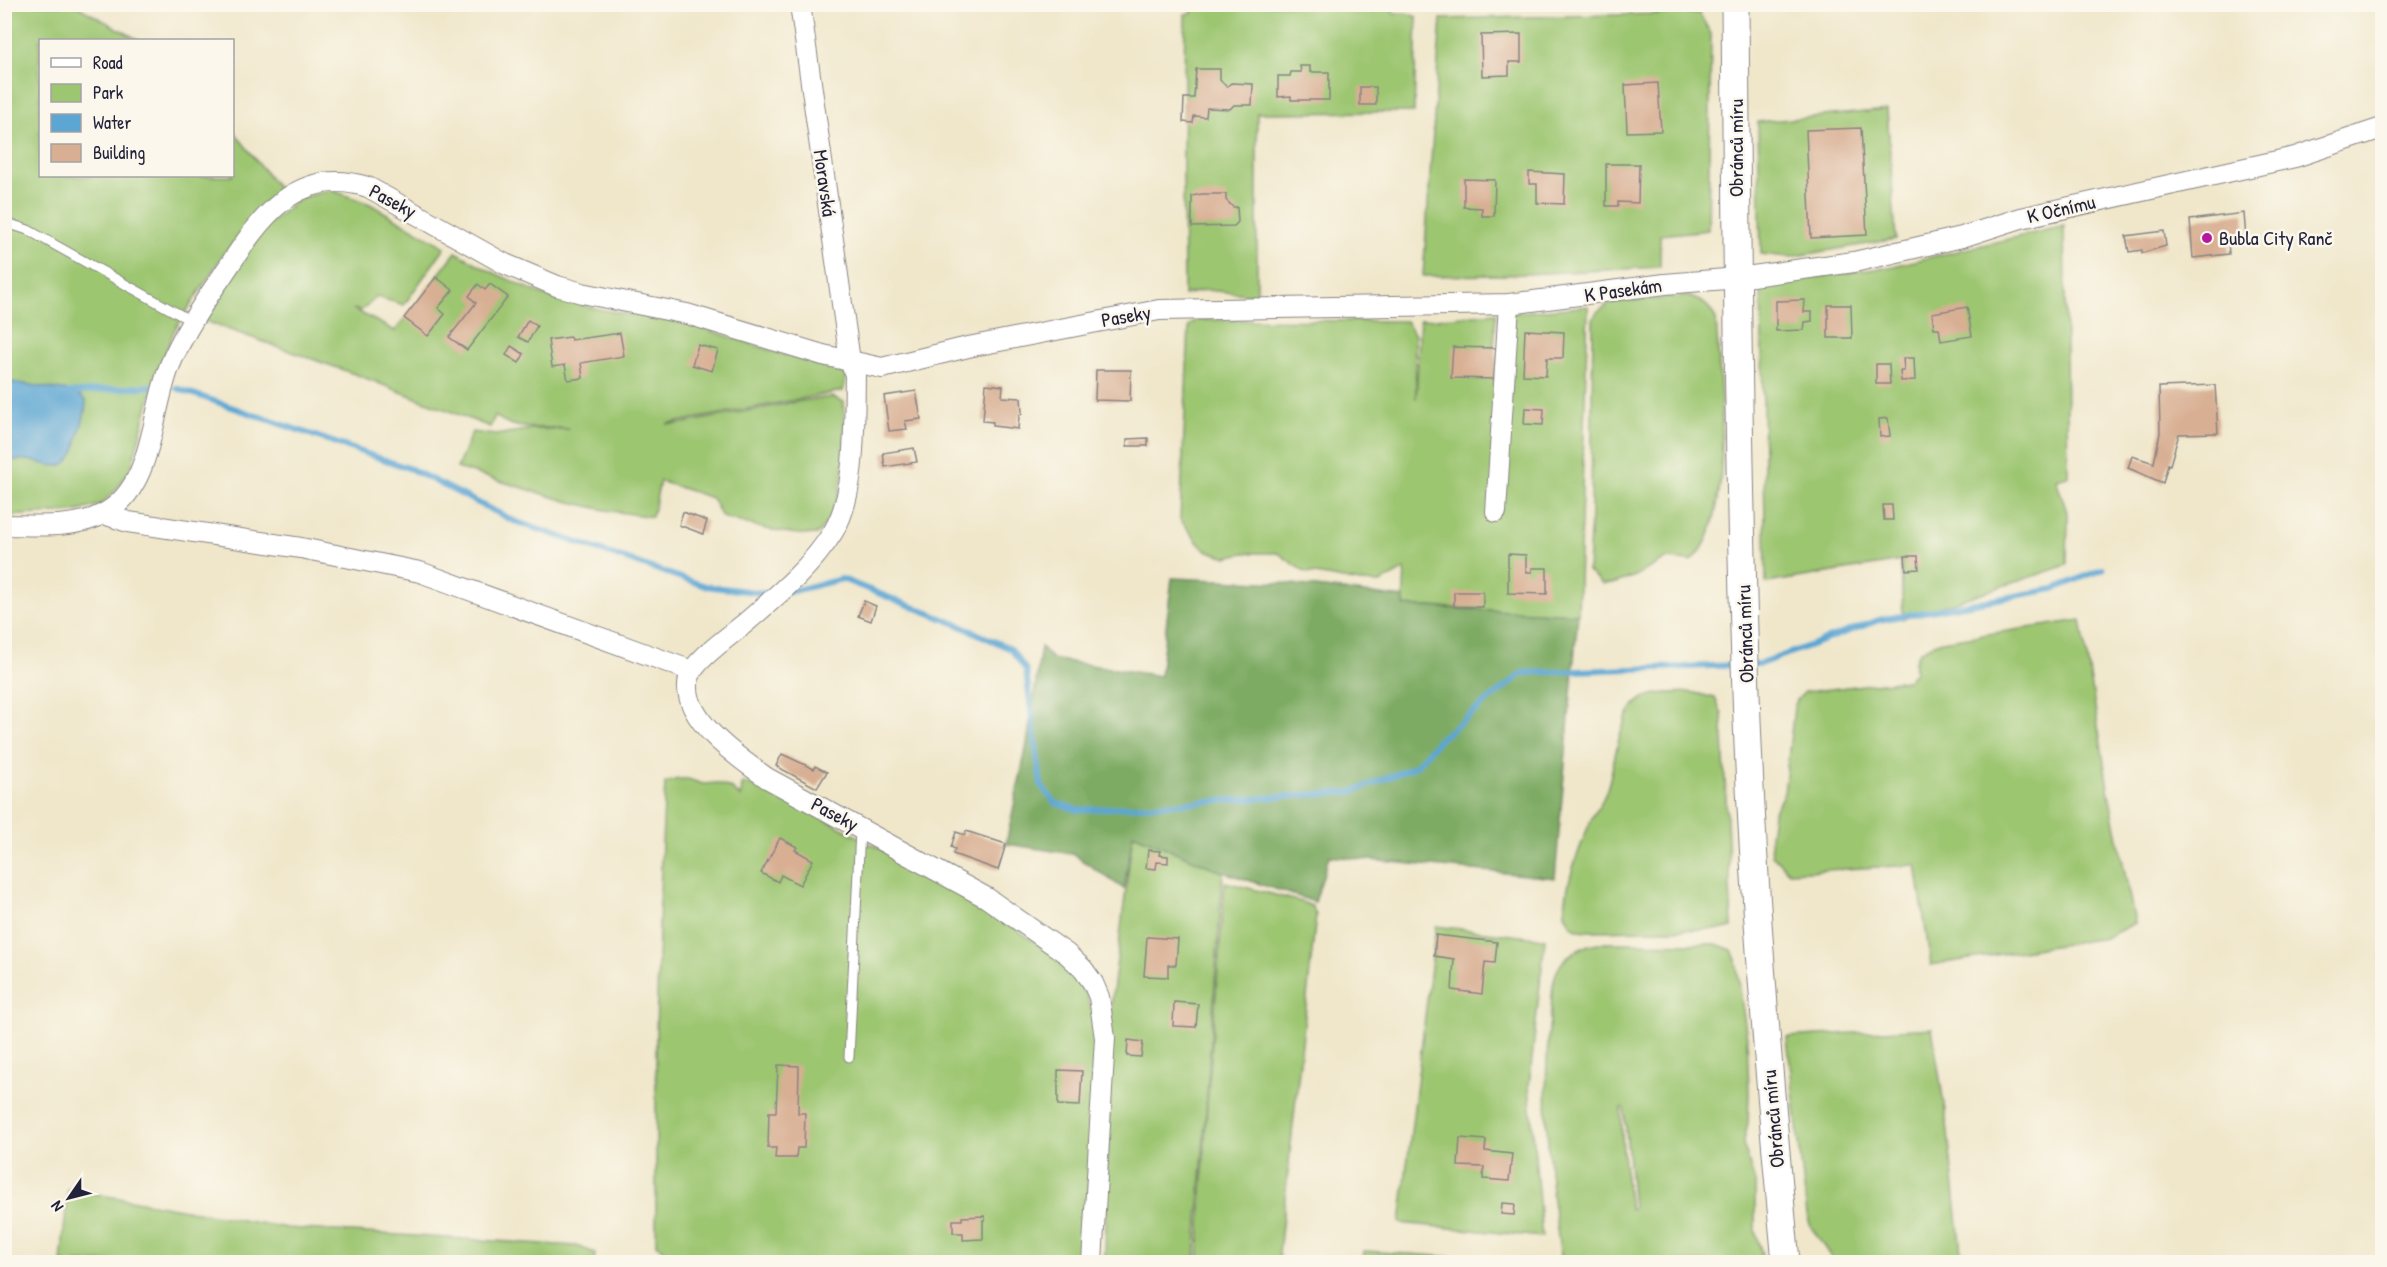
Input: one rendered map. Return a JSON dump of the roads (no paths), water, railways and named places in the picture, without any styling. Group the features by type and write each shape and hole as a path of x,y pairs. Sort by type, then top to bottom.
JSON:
{"main road":[{"name":"Obránců míru","path":"1735,4 1744,610 1752,814 1765,1040 1786,1263"}],"street":[{"name":"Moravská","path":"800,4 850,361"},
{"name":"K Očnímu","path":"1738,278 1854,262 1904,252 2021,218 2295,157 2382,128"},
{"name":"Paseky","path":"104,514 126,495 141,470 167,374 193,322 254,228 289,196 306,187 326,182 344,181 374,190 505,264 556,286 687,314 802,350 882,368 968,347 1159,310 1408,305"},
{"name":"K Pasekám","path":"1408,305 1509,304 1665,284 1738,278"},
{"path":"1496,512 1509,304"},
{"path":"4,525 45,525 82,521 104,514 128,522 301,548 420,572 692,672 710,652 785,587 824,546 837,526 846,502 850,478 855,375 850,361"},
{"name":"Paseky","path":"692,672 688,686 693,705 723,745 767,778 996,904 1066,954 1083,969 1093,983 1099,997 1105,1038 1092,1263"}],"lane":[{"path":"4,222 28,230 193,322"},
{"path":"849,1057 860,828"}],"water":[{"path":"5,381 75,392 86,401 85,415 76,448 66,463 54,466 34,461 13,460 5,463"}],"waterway":[{"path":"68,393 151,386"},
{"path":"176,388 411,469 514,521 705,586 772,594"},
{"path":"1752,664 1760,664 1879,620 2054,589 2103,569"},
{"path":"788,592 842,579 954,623 1011,649 1026,670 1041,785 1055,803 1079,810 1352,792 1416,766 1438,740 1523,673 1739,665"}],"place":[{"name":"Bubla City Ranč","path":"2207,238"}]}
